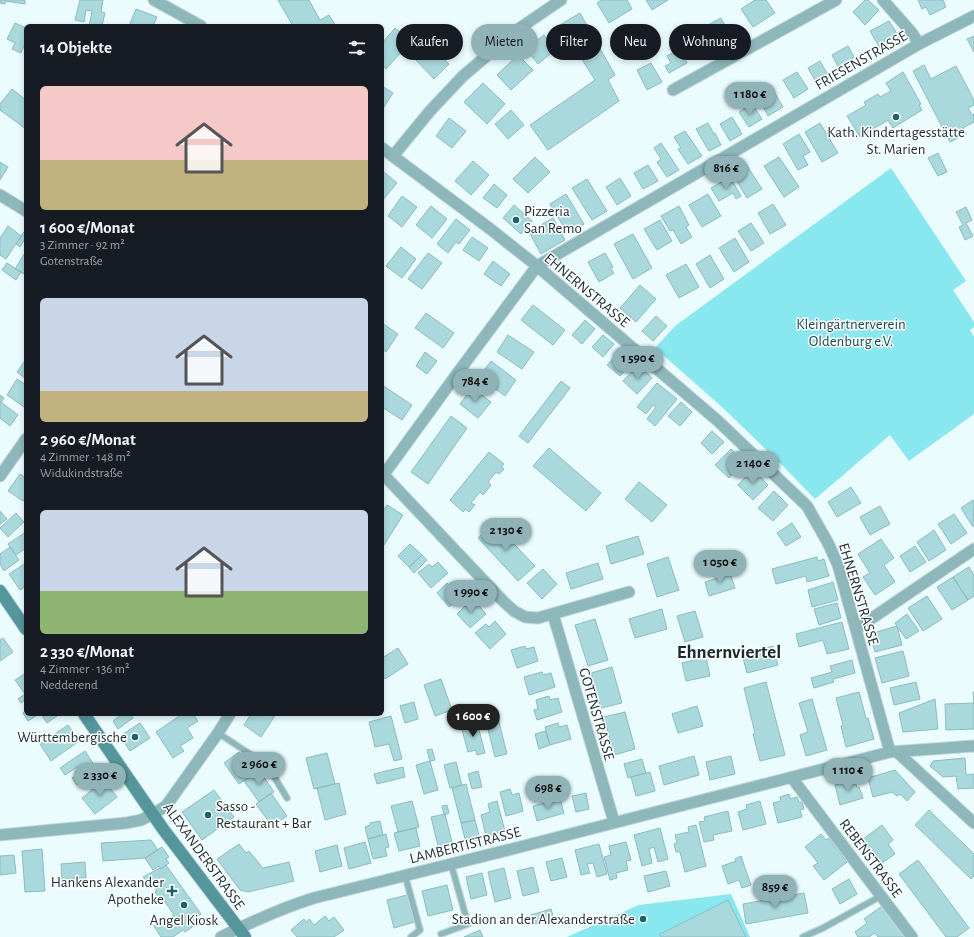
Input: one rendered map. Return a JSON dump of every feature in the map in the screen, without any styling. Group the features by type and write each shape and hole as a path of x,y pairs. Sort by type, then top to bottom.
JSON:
{"street":[{"path":"154,0 197,24"},
{"path":"394,156 430,112 464,76 517,30 561,0"},
{"path":"673,90 836,0"},
{"path":"883,0 912,33 919,44"},
{"name":"FRIESENSTRASSE","path":"537,266 919,44 974,16"},
{"name":"EHNERNSTRASSE","path":"384,149 537,266 718,421 807,506 828,543 838,565 893,752"},
{"path":"0,195 24,210"},
{"path":"384,473 537,266"},
{"path":"0,476 24,442"},
{"path":"384,475 504,602 514,611 525,617 538,618 629,592"},
{"path":"856,629 974,549"},
{"path":"0,591 24,626"},
{"name":"GOTENSTRASSE","path":"553,614 614,822"},
{"name":"ALEXANDERSTRASSE","path":"85,716 163,829 241,933"},
{"path":"0,835 126,823 141,820 153,814 166,806 229,716"},
{"name":"LAMBERTISTRASSE","path":"221,937 241,933 301,902 314,898 893,752 974,746"},
{"path":"893,752 974,823"},
{"name":"REBENSTRASSE","path":"792,778 912,937"}],"lane":[{"path":"218,733 256,758 268,768 287,798"},
{"path":"441,934 468,924 451,864"},
{"path":"405,875 420,930 411,937"},
{"path":"803,937 823,928 881,896"}],"green space":[{"name":"Kleingärtnerverein Oldenburg e.V.","path":"891,168 966,281 953,290 974,322 974,327 970,330 974,337 974,414 909,461 890,435 815,499 722,407 655,348 675,326"},
{"path":"731,894 750,937 567,937 639,905"}],"building":[{"path":"0,0 25,0 25,4 5,1 5,4 0,3"},
{"path":"80,0 103,0 101,12 105,13 102,24 89,24 92,11 86,10 84,22 75,20"},
{"path":"278,0 309,0 320,20 329,15 335,24 292,24"},
{"path":"601,0 627,0 632,9 609,23 597,3"},
{"path":"646,0 668,0 652,10"},
{"path":"755,0 766,0 775,13 753,27 741,9"},
{"path":"865,0 868,0 879,10 865,25 853,12"},
{"path":"918,0 943,0 946,7 930,15 926,7 922,9"},
{"path":"136,9 157,17 154,24 130,24"},
{"path":"580,13 586,24 562,24"},
{"path":"721,18 724,24 710,24"},
{"path":"889,21 899,37 880,48 870,31"},
{"path":"15,23 24,27 24,46 21,53 12,49 15,43 7,39"},
{"path":"395,28 396,58 386,69 384,67 384,41"},
{"path":"544,35 546,38 546,57 538,64 535,60 538,60 538,40"},
{"path":"974,36 974,52 967,39"},
{"path":"848,46 854,57 852,58 856,65 841,72 832,55"},
{"path":"602,52 615,75 608,80 619,101 548,150 530,125 595,80 582,60 602,60"},
{"path":"416,60 445,60 449,64 434,79"},
{"path":"513,60 523,60 533,70 511,90 497,75"},
{"path":"669,60 686,60 687,63 669,73 665,66 671,63"},
{"path":"820,61 828,75 816,82 808,68"},
{"path":"651,63 662,82 647,90 637,70"},
{"path":"924,65 931,79 956,66 974,100 974,105 968,108 972,115 974,114 974,122 963,128 966,134 950,142 913,71"},
{"path":"797,72 808,89 794,98 783,80"},
{"path":"903,72 921,104 919,105 922,110 893,128 888,120 860,137 847,116 866,105 864,102 878,94 880,97 891,91 886,83"},
{"path":"483,83 505,104 487,124 464,102"},
{"path":"384,87 393,93 384,107"},
{"path":"12,89 24,98 24,128 0,110 0,104"},
{"path":"774,92 783,107 768,116 760,101"},
{"path":"752,104 762,119 749,127 739,112"},
{"path":"511,110 524,125 508,139 495,124"},
{"path":"732,117 742,134 730,141 720,124"},
{"path":"449,118 466,131 452,148 436,136"},
{"path":"708,123 721,145 709,151 696,129"},
{"path":"820,123 838,153 822,162 805,132"},
{"path":"685,131 702,156 688,164 678,149 681,148 674,137"},
{"path":"799,134 810,152 803,156 808,165 798,170 783,144"},
{"path":"661,143 679,170 667,177 657,162 661,159 654,148"},
{"path":"938,153 947,172 938,176 928,158"},
{"path":"535,157 550,172 528,193 513,179"},
{"path":"779,157 799,187 784,197 764,166"},
{"path":"473,161 489,175 471,195 455,181"},
{"path":"0,162 8,167 0,180"},
{"path":"746,164 762,189 747,198 732,173"},
{"path":"648,165 658,181 643,189 634,173"},
{"path":"384,172 397,183 384,199"},
{"path":"730,177 741,196 736,199 733,193 719,201 711,188"},
{"path":"620,178 631,196 617,205 606,187"},
{"path":"587,179 607,211 592,220 572,188"},
{"path":"494,184 507,195 497,208 483,198"},
{"path":"566,194 584,224 568,234 550,204"},
{"path":"708,194 721,216 702,227 689,205"},
{"path":"402,196 417,207 402,227 388,216"},
{"path":"773,204 786,225 770,234 758,213"},
{"path":"514,205 532,221 521,234 503,218"},
{"path":"431,206 447,219 432,238 416,225"},
{"path":"679,206 689,225 686,227 692,237 681,244 673,230 670,231 661,216"},
{"path":"966,207 972,220 966,223 973,236 965,240 959,227 963,225 956,212"},
{"path":"553,218 565,240 541,254 529,232"},
{"path":"456,219 470,230 459,244 456,242 448,253 437,244"},
{"path":"660,220 672,241 657,250 644,229"},
{"path":"751,223 764,243 751,251 738,231"},
{"path":"8,226 21,236 6,259 0,255 0,238"},
{"path":"24,232 24,240 20,247 16,244"},
{"path":"633,234 652,268 633,279 614,244"},
{"path":"472,237 488,248 479,261 463,250"},
{"path":"735,238 749,262 734,272 719,248"},
{"path":"401,247 416,259 402,278 386,266"},
{"path":"428,253 442,263 422,289 408,279"},
{"path":"605,253 613,267 610,268 614,273 599,282 588,262"},
{"path":"24,254 24,274 15,269"},
{"path":"710,255 724,279 710,288 696,264"},
{"path":"493,261 510,274 501,286 484,274"},
{"path":"7,263 21,272 16,280 2,270"},
{"path":"686,264 699,287 679,298 666,275"},
{"path":"640,285 656,299 636,322 620,308"},
{"path":"533,305 565,330 553,345 521,320"},
{"path":"426,313 454,333 443,348 415,328"},
{"path":"656,316 667,326 653,341 642,331"},
{"path":"585,320 595,329 582,344 572,335"},
{"path":"384,324 398,334 386,352 384,350"},
{"path":"508,335 534,352 522,369 497,352"},
{"path":"603,335 614,344 603,357 592,347"},
{"path":"622,349 634,360 620,376 607,365"},
{"path":"425,352 437,361 427,374 416,366"},
{"path":"491,361 516,380 505,396 479,377"},
{"path":"24,362 24,377 17,372"},
{"path":"638,365 652,378 637,394 623,381"},
{"path":"17,379 24,384 24,407 7,395"},
{"path":"561,381 570,388 528,443 519,436"},
{"path":"657,383 677,399 655,426 647,419 656,407 653,405 646,414 637,407"},
{"path":"384,386 412,405 402,420 384,408"},
{"path":"472,388 491,402 478,418 460,404"},
{"path":"0,395 4,398 1,402 18,415 10,426 0,418"},
{"path":"681,402 692,412 680,426 668,416"},
{"path":"451,416 467,428 428,484 411,472"},
{"path":"712,431 724,442 712,454 701,443"},
{"path":"549,448 601,493 586,511 533,466"},
{"path":"731,449 744,461 729,478 715,465"},
{"path":"489,452 504,464 501,467 504,469 499,474 496,472 488,482 491,485 483,495 480,492 471,503 475,505 469,512 465,509 463,512 450,500"},
{"path":"753,469 768,485 753,500 738,485"},
{"path":"20,474 24,477 23,501 8,491"},
{"path":"639,482 667,505 652,522 625,499"},
{"path":"851,487 861,503 837,517 828,502"},
{"path":"774,491 788,505 773,521 758,508"},
{"path":"973,500 974,502 973,527 961,508"},
{"path":"387,505 403,515 384,545 384,509"},
{"path":"880,506 890,524 870,535 860,517"},
{"path":"0,511 7,519 0,524"},
{"path":"16,513 24,522 8,537 0,528"},
{"path":"954,514 967,533 951,544 938,524"},
{"path":"494,523 535,566 518,581 478,538"},
{"path":"792,523 801,537 786,546 777,533"},
{"path":"934,530 946,550 929,561 917,542"},
{"path":"24,533 24,549 16,555 8,544"},
{"path":"638,536 644,554 611,564 606,546"},
{"path":"881,539 894,558 884,565 895,582 875,595 863,577 870,573 858,554"},
{"path":"410,544 422,555 409,567 398,556"},
{"path":"915,546 926,562 910,572 900,556"},
{"path":"10,547 19,560 4,571 0,564 0,554"},
{"path":"422,555 427,560 414,573 409,567"},
{"path":"668,557 679,590 657,597 647,564"},
{"path":"817,557 818,561 824,559 829,576 807,582 806,576 776,584 772,569"},
{"path":"438,562 448,573 431,588 418,573 429,564 432,567"},
{"path":"598,563 603,579 571,589 566,573"},
{"path":"24,564 24,587 20,590 9,574"},
{"path":"969,567 974,575 974,596 968,600 953,577"},
{"path":"543,569 557,584 542,599 527,583"},
{"path":"729,570 735,588 709,596 705,582 721,577 720,573"},
{"path":"953,577 968,600 952,610 937,587"},
{"path":"456,581 466,592 449,607 437,593 447,583 450,586"},
{"path":"833,582 838,600 812,607 808,590"},
{"path":"927,596 942,619 923,631 908,608"},
{"path":"476,602 486,614 470,628 457,614 467,604 470,607"},
{"path":"837,603 841,618 819,625 814,609"},
{"path":"662,609 667,629 635,638 629,619"},
{"path":"695,611 703,637 685,642 677,616"},
{"path":"907,614 919,631 906,639 895,623"},
{"path":"595,619 608,660 588,666 575,625"},
{"path":"495,621 506,634 490,649 475,633 486,624 489,627"},
{"path":"842,622 849,649 827,654 823,640 799,647 796,634"},
{"path":"897,626 902,645 875,652 870,634"},
{"path":"3,638 13,652 0,661 0,640"},
{"path":"525,646 526,649 534,647 538,661 517,668 511,650"},
{"path":"773,646 778,665 747,673 742,654"},
{"path":"398,648 408,664 385,679 384,657"},
{"path":"903,651 909,676 882,683 875,658"},
{"path":"706,657 710,676 686,681 682,663"},
{"path":"852,660 855,673 833,679 834,682 814,688 811,678 832,672 830,666"},
{"path":"612,667 622,703 601,708 591,673"},
{"path":"542,672 543,675 551,673 555,687 529,695 524,677"},
{"path":"24,674 24,693 15,680"},
{"path":"441,679 452,710 435,716 424,685"},
{"path":"766,682 785,755 760,761 744,688"},
{"path":"916,682 920,699 894,705 890,688"},
{"path":"859,692 866,718 868,718 874,739 846,747 841,726 843,725 836,698"},
{"path":"24,695 24,701 21,703 18,699"},
{"path":"549,696 550,700 558,698 562,712 537,720 534,710 538,709 536,700"},
{"path":"812,699 827,750 806,756 800,735 808,732 799,703"},
{"path":"935,699 938,729 903,732 899,713"},
{"path":"414,702 418,719 405,723 400,706"},
{"path":"974,703 974,729 946,730 945,704"},
{"path":"697,706 703,726 678,733 672,714"},
{"path":"625,712 635,749 614,755 604,717"},
{"path":"497,714 507,754 495,757 485,717"},
{"path":"25,716 36,716 28,721"},
{"path":"42,716 57,716 47,723"},
{"path":"119,716 132,716 133,718 118,729 113,721"},
{"path":"179,716 194,716 198,721 187,728 193,738 180,746 184,751 173,758 156,732"},
{"path":"250,716 275,716 261,737 244,725"},
{"path":"391,716 402,759 394,761 389,744 375,747 369,722"},
{"path":"477,722 485,753 477,755 476,750 468,752 461,726"},
{"name":"Württembergische","path":"140,723 150,738 130,751 120,736"},
{"path":"558,723 559,727 567,725 571,739 550,745 545,727"},
{"path":"68,725 79,741 51,761 40,744"},
{"path":"545,731 550,745 539,749 535,734"},
{"path":"432,749 435,760 430,761 427,750"},
{"path":"85,751 98,771 77,785 72,778 81,772 77,767 65,775 60,768"},
{"path":"239,752 254,774 239,784 224,763"},
{"path":"327,753 335,784 314,789 306,758"},
{"path":"694,756 699,775 664,785 659,766"},
{"path":"731,756 735,774 710,780 706,762"},
{"path":"965,758 966,775 974,774 974,788 958,789 956,776 943,777 930,766 933,761"},
{"path":"642,759 646,773 628,778 624,764"},
{"path":"430,761 438,790 424,794 416,765"},
{"path":"456,762 462,785 450,788 444,765"},
{"path":"403,767 405,777 377,784 374,774"},
{"path":"259,770 274,792 259,802 244,781"},
{"path":"895,770 915,792 907,801 900,794 897,796 892,792 873,797 868,778"},
{"path":"478,771 482,787 472,789 468,774"},
{"path":"650,772 655,791 636,796 631,777"},
{"path":"564,779 566,790 561,791 559,781"},
{"path":"854,779 863,798 840,805 835,785"},
{"path":"104,780 117,797 95,814 82,798"},
{"path":"339,783 346,814 325,820 317,788"},
{"path":"466,784 475,820 461,823 452,788"},
{"path":"510,789 512,795 519,793 523,811 506,816 500,792"},
{"name":"Sasso - Restaurant + Bar","path":"214,790 234,817 202,840 182,812"},
{"path":"271,793 287,816 272,826 256,804"},
{"path":"586,793 589,809 576,812 572,796"},
{"path":"789,794 790,799 797,797 799,802 802,802 804,809 800,810 802,817 778,823 773,803 781,801 780,797"},
{"path":"560,799 564,813 537,821 533,806"},
{"path":"412,801 419,827 398,832 391,806"},
{"path":"497,801 505,831 486,836 481,815 490,812 488,804"},
{"path":"760,801 766,824 743,830 738,812 747,809 746,805"},
{"path":"447,805 449,813 444,815 442,806"},
{"path":"929,810 974,854 974,876 971,879 915,825"},
{"path":"728,811 732,831 713,835 714,840 704,842 699,822 705,821 704,817"},
{"path":"445,814 453,846 439,850 431,817"},
{"path":"475,820 480,839 466,843 461,823"},
{"path":"380,821 383,835 368,839 365,827 370,825 370,823"},
{"path":"696,825 706,866 685,872 680,852 676,852 674,844 677,843 675,835 689,832 688,827"},
{"path":"882,825 893,840 888,844 895,854 882,863 875,853 872,854 862,840"},
{"path":"416,828 420,846 399,851 394,833"},
{"path":"660,828 668,859 658,862 654,847 649,849 652,863 642,866 634,835"},
{"path":"386,834 389,847 385,848 387,856 373,859 368,839"},
{"path":"821,834 826,840 829,838 847,862 824,880 813,866 818,863 805,847"},
{"path":"151,840 158,850 145,858 103,861 101,843"},
{"path":"365,842 371,863 349,869 344,848"},
{"path":"626,842 631,860 626,861 628,870 616,873 617,878 610,880 604,857 611,855 609,846"},
{"path":"239,844 246,853 249,851 263,868 289,862 294,881 248,892 240,890 217,859"},
{"path":"599,844 607,874 597,877 593,863 587,864 590,873 581,875 575,850"},
{"path":"337,845 342,866 320,872 315,851"},
{"path":"162,847 169,857 166,859 169,863 161,869 159,866 153,870 145,858"},
{"path":"42,849 45,891 25,892 22,851"},
{"path":"14,855 16,873 0,875 0,856"},
{"path":"741,856 751,885 742,888 739,880 728,884 722,866 736,861 735,859"},
{"path":"562,858 567,877 551,881 546,862"},
{"path":"918,860 969,928 957,937 946,937 899,874"},
{"path":"85,862 86,878 62,879 61,864"},
{"path":"166,865 201,914 195,918 198,923 185,932 183,930 173,937 161,937 154,926 163,920 164,922 174,915 165,902 163,904 155,892 157,891 151,882 149,884 143,877 160,868 161,869"},
{"path":"533,867 539,892 523,896 517,871"},
{"path":"504,868 511,898 495,902 488,872"},
{"path":"666,871 670,886 648,892 644,876"},
{"path":"482,873 487,895 471,899 466,877"},
{"path":"849,879 857,894 840,904 832,889"},
{"path":"447,885 453,910 428,916 422,891"},
{"path":"804,893 808,913 746,924 743,904"},
{"path":"407,895 414,922 394,928 387,900"},
{"path":"728,900 746,937 661,937 660,934"},
{"path":"882,906 905,937 878,937 875,933 869,937 858,937 855,932 867,923 864,919"},
{"path":"551,909 554,919 534,924 531,915"},
{"path":"325,916 329,921 334,917 344,930 334,937 297,937 291,930 304,919 306,922 309,919 314,925"},
{"path":"480,930 483,937 464,937"}],"place":[{"name":"Kath. Kindertagesstätte St. Marien","path":"896,117"},
{"name":"Pizzeria San Remo","path":"516,220"},
{"name":"Württembergische","path":"135,737"},
{"name":"Sasso - Restaurant + Bar","path":"208,815"},
{"name":"Hankens Alexander Apotheke","path":"172,891"},
{"name":"Angel Kiosk","path":"184,905"},
{"name":"Stadion an der Alexanderstraße","path":"643,919"}],"district":[{"name":"Ehnernviertel","path":"729,651"}]}
